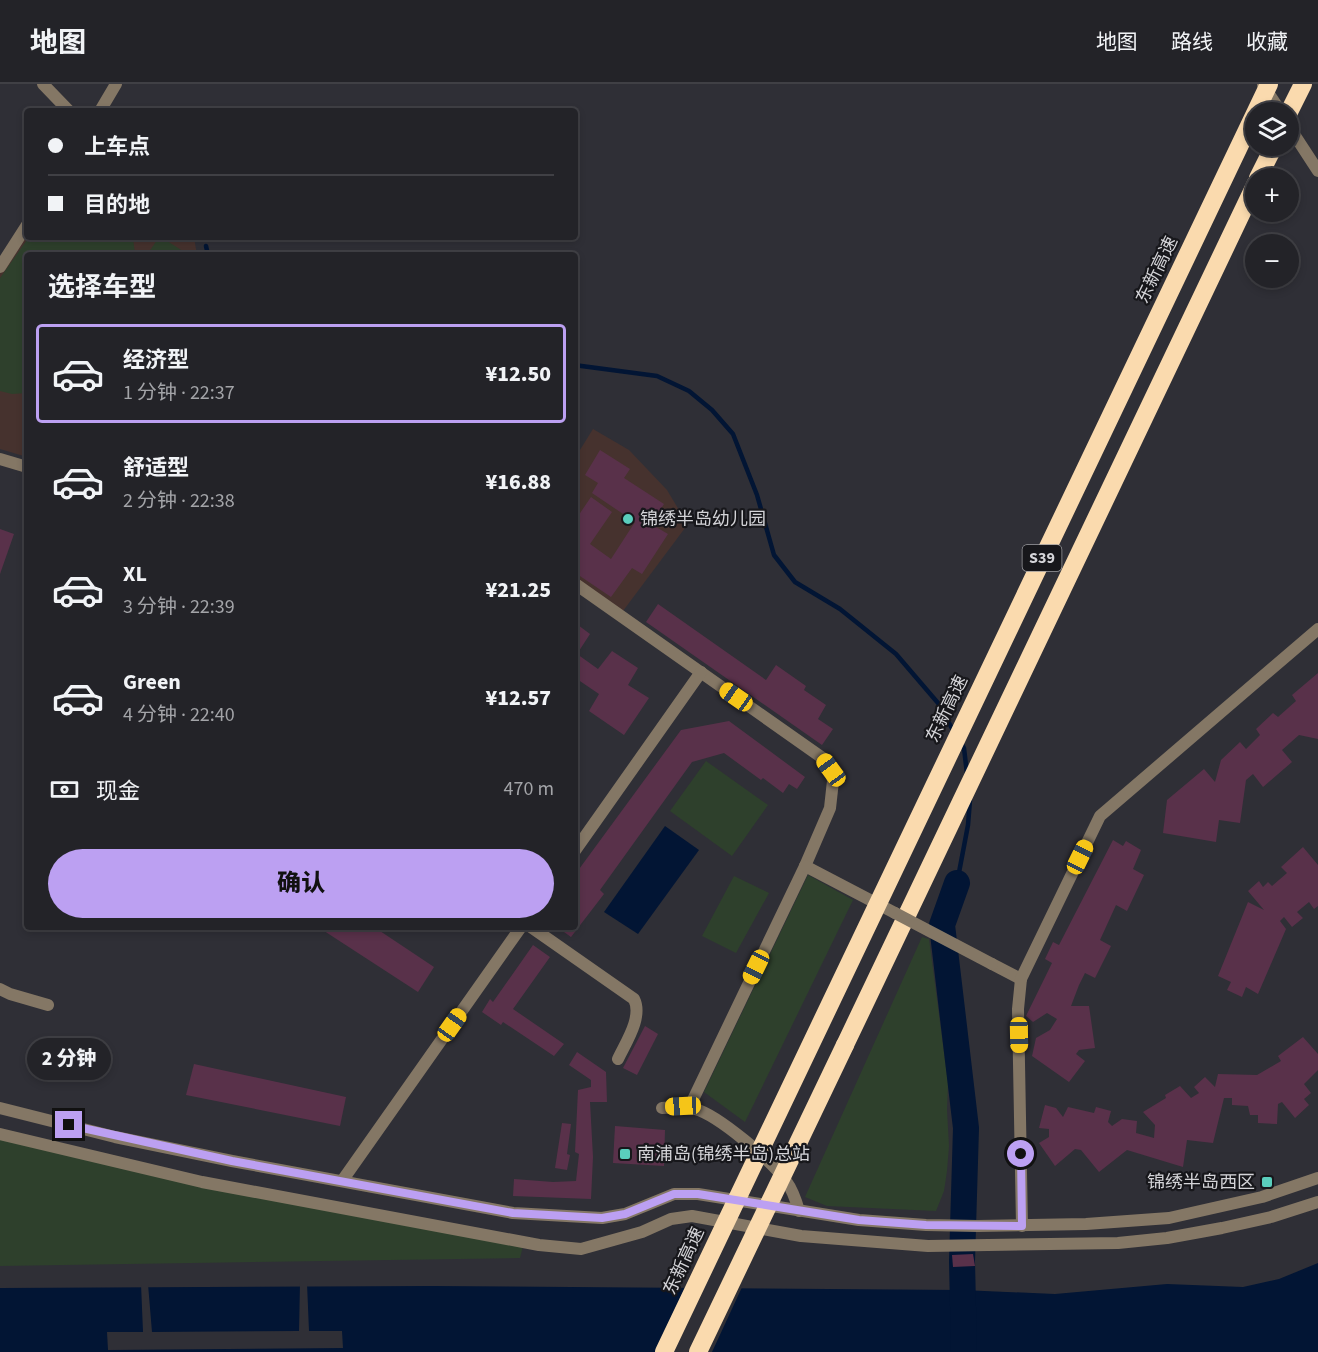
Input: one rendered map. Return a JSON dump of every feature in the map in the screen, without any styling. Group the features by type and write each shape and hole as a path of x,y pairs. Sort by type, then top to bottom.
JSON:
{"highway":[{"name":"东新高速","path":"664,1352 1269,84"},
{"path":"1294,102 1303,84"},
{"name":"S39","path":"698,1352 1245,206"}],"street":[{"path":"43,84 66,108"},
{"path":"102,108 116,84"},
{"path":"1263,84 1275,102"},
{"path":"1299,142 1318,171"},
{"path":"0,267 24,230"},
{"path":"0,459 24,466"},
{"path":"578,586 824,759 831,770 833,794 830,808 805,866 689,1108"},
{"path":"1022,1226 1018,1009 1022,979 1100,816 1318,629"},
{"path":"578,846 701,672"},
{"path":"805,866 1022,979"},
{"path":"342,1181 519,930"},
{"path":"535,930 634,999 637,1005 633,1028 618,1059"},
{"path":"0,989 48,1005"},
{"path":"0,1108 115,1137 513,1213 602,1218 625,1214 674,1194 698,1194 859,1220 978,1226 1086,1224 1169,1218 1262,1197 1318,1178"},
{"path":"662,1108 698,1109 721,1122 786,1181 799,1210"},
{"path":"0,1134 202,1182 539,1245 581,1249 631,1235 671,1219 692,1216 801,1236 928,1246 1118,1243 1167,1238 1271,1217 1318,1202"}],"shaded area":[{"path":"24,230 24,240 194,240 196,252 24,252 24,456 0,449 0,267"},
{"name":"锦绣半岛幼儿园","path":"593,429 629,450 667,490 679,510 685,528 620,615 578,585 578,453"}],"green space":[{"path":"27,240 133,240 135,252 24,252 24,393 12,394 0,391 0,278"},
{"path":"157,240 166,240 184,252 149,252"},
{"path":"706,761 768,805 732,856 670,811"},
{"path":"808,875 853,900 745,1122 704,1092"},
{"path":"734,876 769,893 736,953 702,936"},
{"path":"922,937 929,939 948,1083 949,1146 944,1191 936,1211 827,1206 805,1197"},
{"path":"0,1133 202,1182 524,1242 520,1258 0,1266"}],"water":[{"path":"665,826 699,850 638,934 604,912"},
{"path":"1318,1263 1318,1352 0,1352 0,1288 432,1286 962,1290 1055,1294 1167,1284 1243,1287 1279,1279"}],"pier":[{"path":"300,1283 307,1283 309,1331 342,1331 343,1348 108,1350 107,1332 143,1332 141,1284 148,1284 152,1332 299,1331"},
{"path":"686,1285 743,1285 712,1352 655,1352"}],"building":[{"path":"600,450 630,469 624,478 664,504 651,524 668,534 642,574 632,568 611,597 578,575 578,516 591,497 612,512 590,544 611,559 635,522 592,493 598,483 585,475"},
{"path":"0,529 14,534 0,574"},
{"path":"658,604 766,680 776,665 806,686 804,690 826,705 818,719 833,729 822,745 646,622"},
{"path":"578,625 590,634 578,652"},
{"path":"612,651 638,668 628,685 649,698 624,735 589,711 599,694 578,680 578,655 598,669"},
{"path":"1318,673 1318,739 1299,735 1282,750 1292,762 1263,787 1253,774 1246,780 1240,823 1219,820 1216,842 1163,833 1167,800 1204,769 1215,782 1221,760 1240,742 1246,749 1260,735 1256,729 1273,713 1278,717 1296,701 1292,695"},
{"path":"729,721 805,777 797,789 789,784 783,793 724,753 692,762 600,890 604,894 578,928 578,871 681,730"},
{"path":"1113,840 1123,846 1126,841 1141,850 1133,869 1144,875 1127,911 1116,905 1100,940 1111,946 1095,978 1085,973 1071,1006 1089,1006 1095,1048 1079,1050 1076,1054 1085,1061 1069,1082 1032,1056 1036,1038 1050,1030 1057,1019 1047,1013 1033,1022 1026,1016 1052,963 1045,959 1053,942 1059,945"},
{"path":"1303,847 1318,865 1318,906 1314,909 1309,902 1297,912 1303,918 1292,927 1284,917 1280,921 1286,929 1258,994 1246,987 1242,997 1227,990 1231,982 1218,976 1248,902 1264,910 1248,891 1259,881 1263,887 1268,882 1272,886 1287,873 1281,867"},
{"path":"323,930 378,930 434,967 418,992"},
{"path":"561,930 576,930 571,937"},
{"path":"533,945 550,957 513,1009 564,1044 554,1056 503,1022 501,1025 482,1012 490,999 493,1002"},
{"path":"645,1026 658,1034 637,1075 623,1068"},
{"path":"1303,1037 1318,1054 1318,1070 1304,1084 1311,1093 1304,1099 1309,1105 1295,1118 1282,1102 1278,1104 1277,1124 1258,1123 1258,1115 1250,1115 1248,1106 1232,1105 1232,1098 1224,1098 1213,1143 1187,1140 1183,1167 1127,1150 1099,1172 1081,1150 1075,1149 1055,1166 1039,1143 1049,1137 1049,1129 1039,1128 1045,1105 1056,1108 1063,1117 1068,1107 1094,1113 1096,1107 1111,1111 1108,1122 1112,1126 1122,1119 1137,1121 1136,1133 1154,1138 1155,1125 1143,1112 1166,1098 1165,1095 1180,1086 1191,1098 1199,1093 1194,1087 1205,1077 1215,1087 1218,1074 1257,1075 1281,1061 1278,1056"},
{"path":"577,1052 606,1072 607,1102 590,1102 593,1157 591,1199 513,1196 514,1179 576,1181 579,1154 575,1152 578,1090 591,1087 591,1080 569,1065"},
{"path":"194,1064 346,1097 340,1126 186,1095"},
{"path":"562,1123 571,1124 567,1170 555,1168"},
{"path":"615,1126 665,1130 664,1166 613,1163"},
{"path":"973,1254 975,1266 953,1267 952,1255"}],"waterway":[{"path":"206,246 207,252"},
{"path":"578,366 657,376 689,391 712,410 733,434 757,495 774,555 795,582 840,609 896,654 938,703 954,732"},
{"path":"960,741 964,748 967,774"},
{"path":"957,883 968,825 970,800"},
{"path":"957,883 942,925 966,1128 962,1261 964,1352"}],"place":[{"name":"锦绣半岛幼儿园","path":"628,519"},
{"name":"南浦岛(锦绣半岛)总站","path":"625,1154"},
{"name":"锦绣半岛西区","path":"1267,1182"}],"route":[{"path":"69,1125 232,1161 513,1213 602,1218 625,1214 674,1194 698,1194 859,1220 926,1225 1022,1226 1021,1154"}]}
